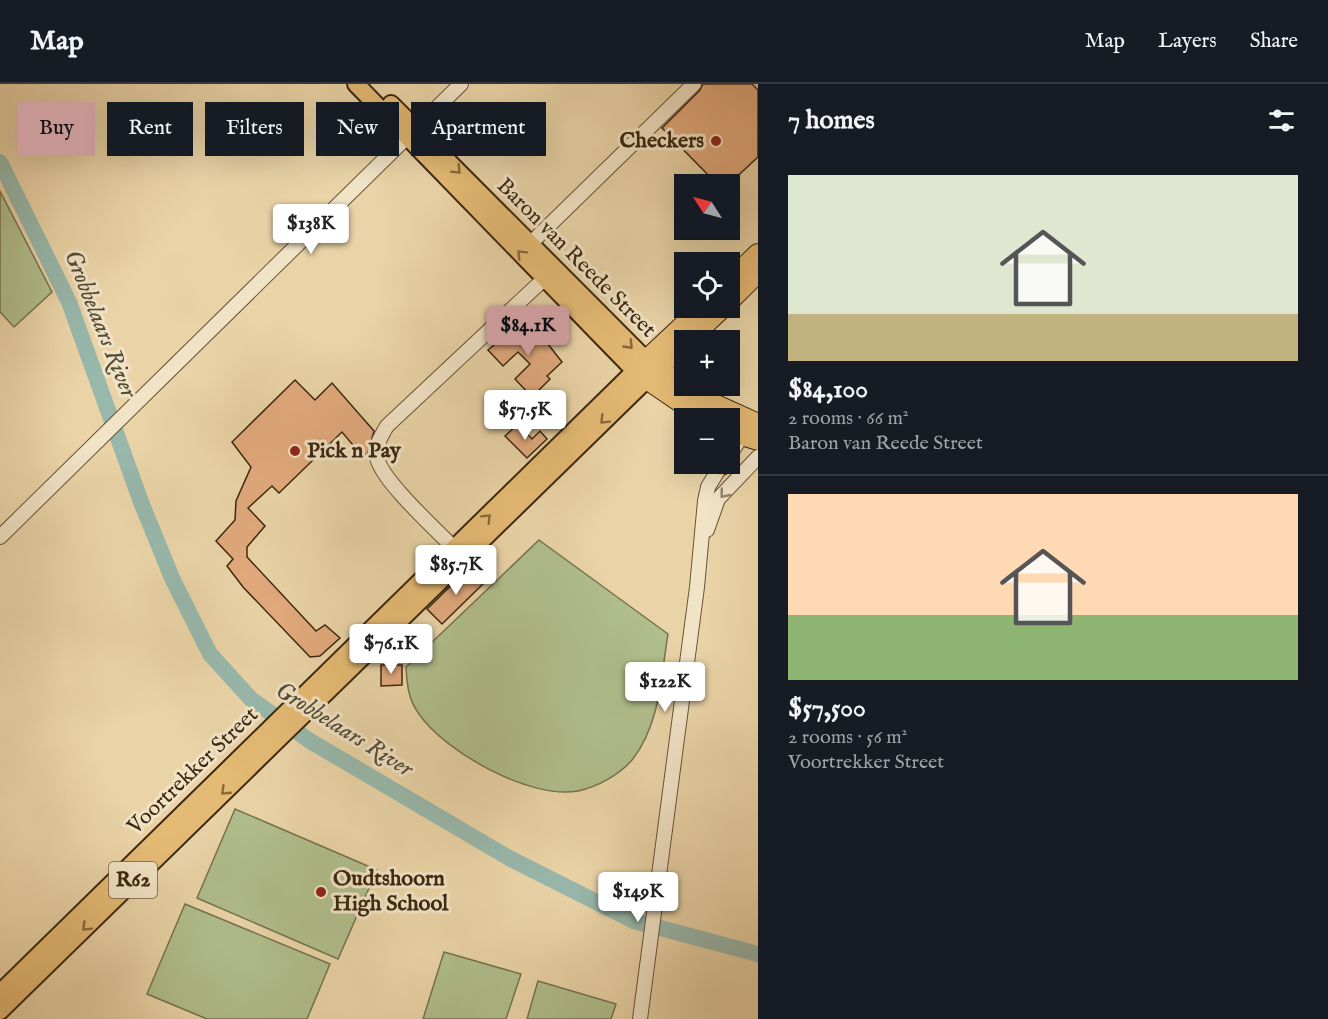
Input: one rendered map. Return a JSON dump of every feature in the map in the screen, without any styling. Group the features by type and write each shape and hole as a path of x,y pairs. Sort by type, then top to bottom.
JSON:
{"highway":[{"path":"740,275 756,265"},
{"path":"740,286 756,265"},
{"name":"Voortrekker Street","path":"646,370 693,318"},
{"path":"699,330 711,318"},
{"name":"Voortrekker Street","path":"646,370 674,352"},
{"path":"646,370 692,408"},
{"path":"646,370 693,395 747,431"}],"main road":[{"name":"Baron van Reede Street","path":"356,84 411,132"},
{"name":"Baron van Reede Street","path":"372,84 411,132"},
{"name":"Baron van Reede Street","path":"433,156 545,278 646,370"},
{"name":"Baron van Reede Street","path":"436,156 530,244 646,370"},
{"name":"Voortrekker Street","path":"0,1011 264,745 646,370"},
{"name":"Voortrekker Street","path":"0,993 264,745"}],"street":[{"path":"443,102 461,84"},
{"path":"530,244 694,84"},
{"path":"0,537 136,401 411,134"},
{"path":"460,553 385,475 376,456 379,440 387,426 545,278"},
{"path":"703,538 718,499 758,458"},
{"path":"640,1019 703,538 705,501 708,487 716,474"}],"green space":[{"path":"0,191 52,292 14,327 0,312"},
{"path":"539,540 668,634 658,700 641,746 632,760 614,775 578,791 559,792 514,781 468,757 431,729 412,703 408,685 406,667"},
{"path":"235,809 377,870 338,959 197,898"},
{"path":"185,904 330,964 307,1019 207,1019 147,994"},
{"path":"444,952 521,974 506,1019 423,1019"},
{"path":"538,981 616,1004 611,1019 527,1019"}],"building":[{"name":"Checkers","path":"703,84 752,84 758,90 758,157 740,174 707,174 662,128 700,90"},
{"path":"522,322 533,333 537,330 562,362 547,376 550,379 532,397 515,379 530,364 518,352 503,366 488,350"},
{"path":"295,380 315,400 332,383 374,431 368,453 363,457 342,432 279,493 272,486 248,508 265,526 247,547 247,557 316,631 325,625 340,638 320,656 310,657 243,587 227,566 233,559 216,541 235,520 236,501 251,467 232,442"},
{"path":"518,424 532,439 540,431 547,439 527,458 505,436"},
{"path":"470,567 485,582 442,624 427,609"},
{"path":"381,665 402,665 402,685 381,686"}],"waterway":[{"name":"Grobbelaars River","path":"0,162 69,302 141,502 172,578 210,654 251,699 310,741 511,859 634,921 758,954"}],"place":[{"name":"Checkers","path":"716,141"},
{"name":"Pick n Pay","path":"295,451"},
{"name":"Oudtshoorn High School","path":"321,892"}]}
